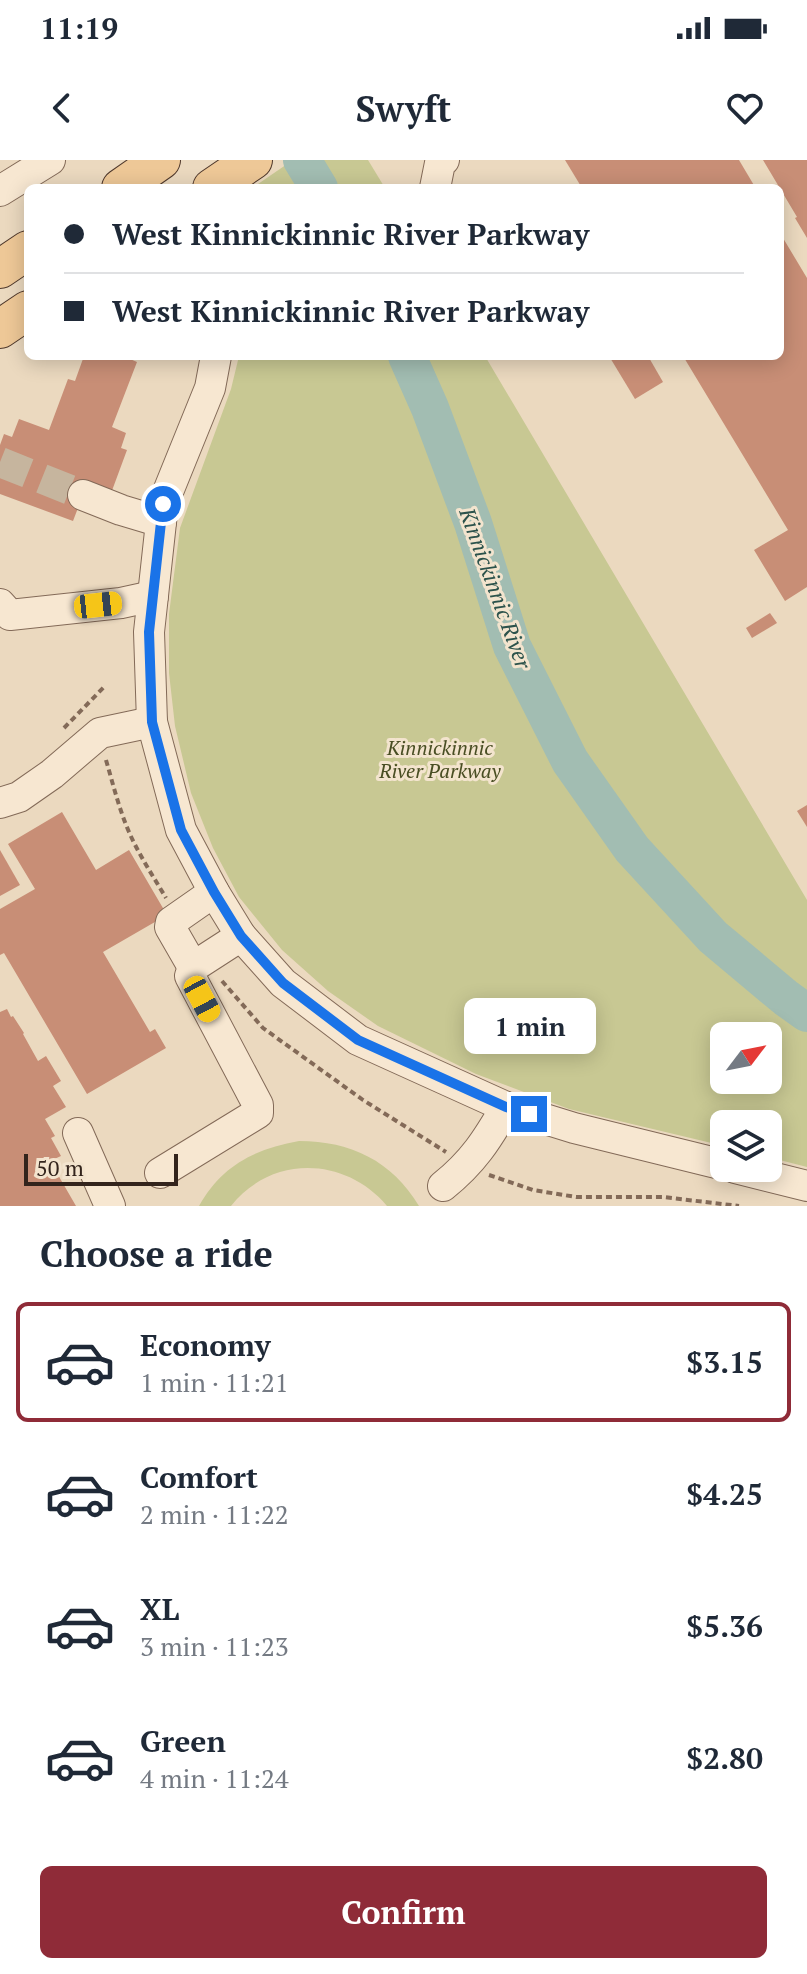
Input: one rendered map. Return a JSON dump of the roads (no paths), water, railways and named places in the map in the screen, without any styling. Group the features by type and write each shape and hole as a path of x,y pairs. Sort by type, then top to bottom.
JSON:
{"main road":[{"path":"195,184 225,171"},
{"path":"0,269 24,253"}],"street":[{"path":"0,191 50,160"},
{"path":"436,184 440,163 444,160"},
{"path":"215,360 210,388 163,504 149,632 152,722 181,830 241,936 283,983 358,1040 506,1107 574,1128 710,1162"},
{"path":"83,495 161,522"},
{"path":"0,604 10,615 121,603 153,596"},
{"path":"0,803 19,797 52,774 100,733 152,722"},
{"path":"193,967 170,927 171,922 214,892"},
{"path":"160,1173 258,1113 258,1105 190,976 193,967 241,936"},
{"path":"443,1186 476,1156 506,1107"},
{"path":"78,1133 110,1206"},
{"path":"782,1181 807,1188 802,1206"}],"waterway":[{"name":"Kinnickinnic River","path":"302,160 317,184"},
{"name":"Kinnickinnic River","path":"409,360 473,523 512,646 570,761 632,849 713,937 807,1013"}],"tunnel":[{"path":"0,462 83,495"}],"park label":[{"name":"Kinnickinnic River Parkway","path":"440,758"}]}
